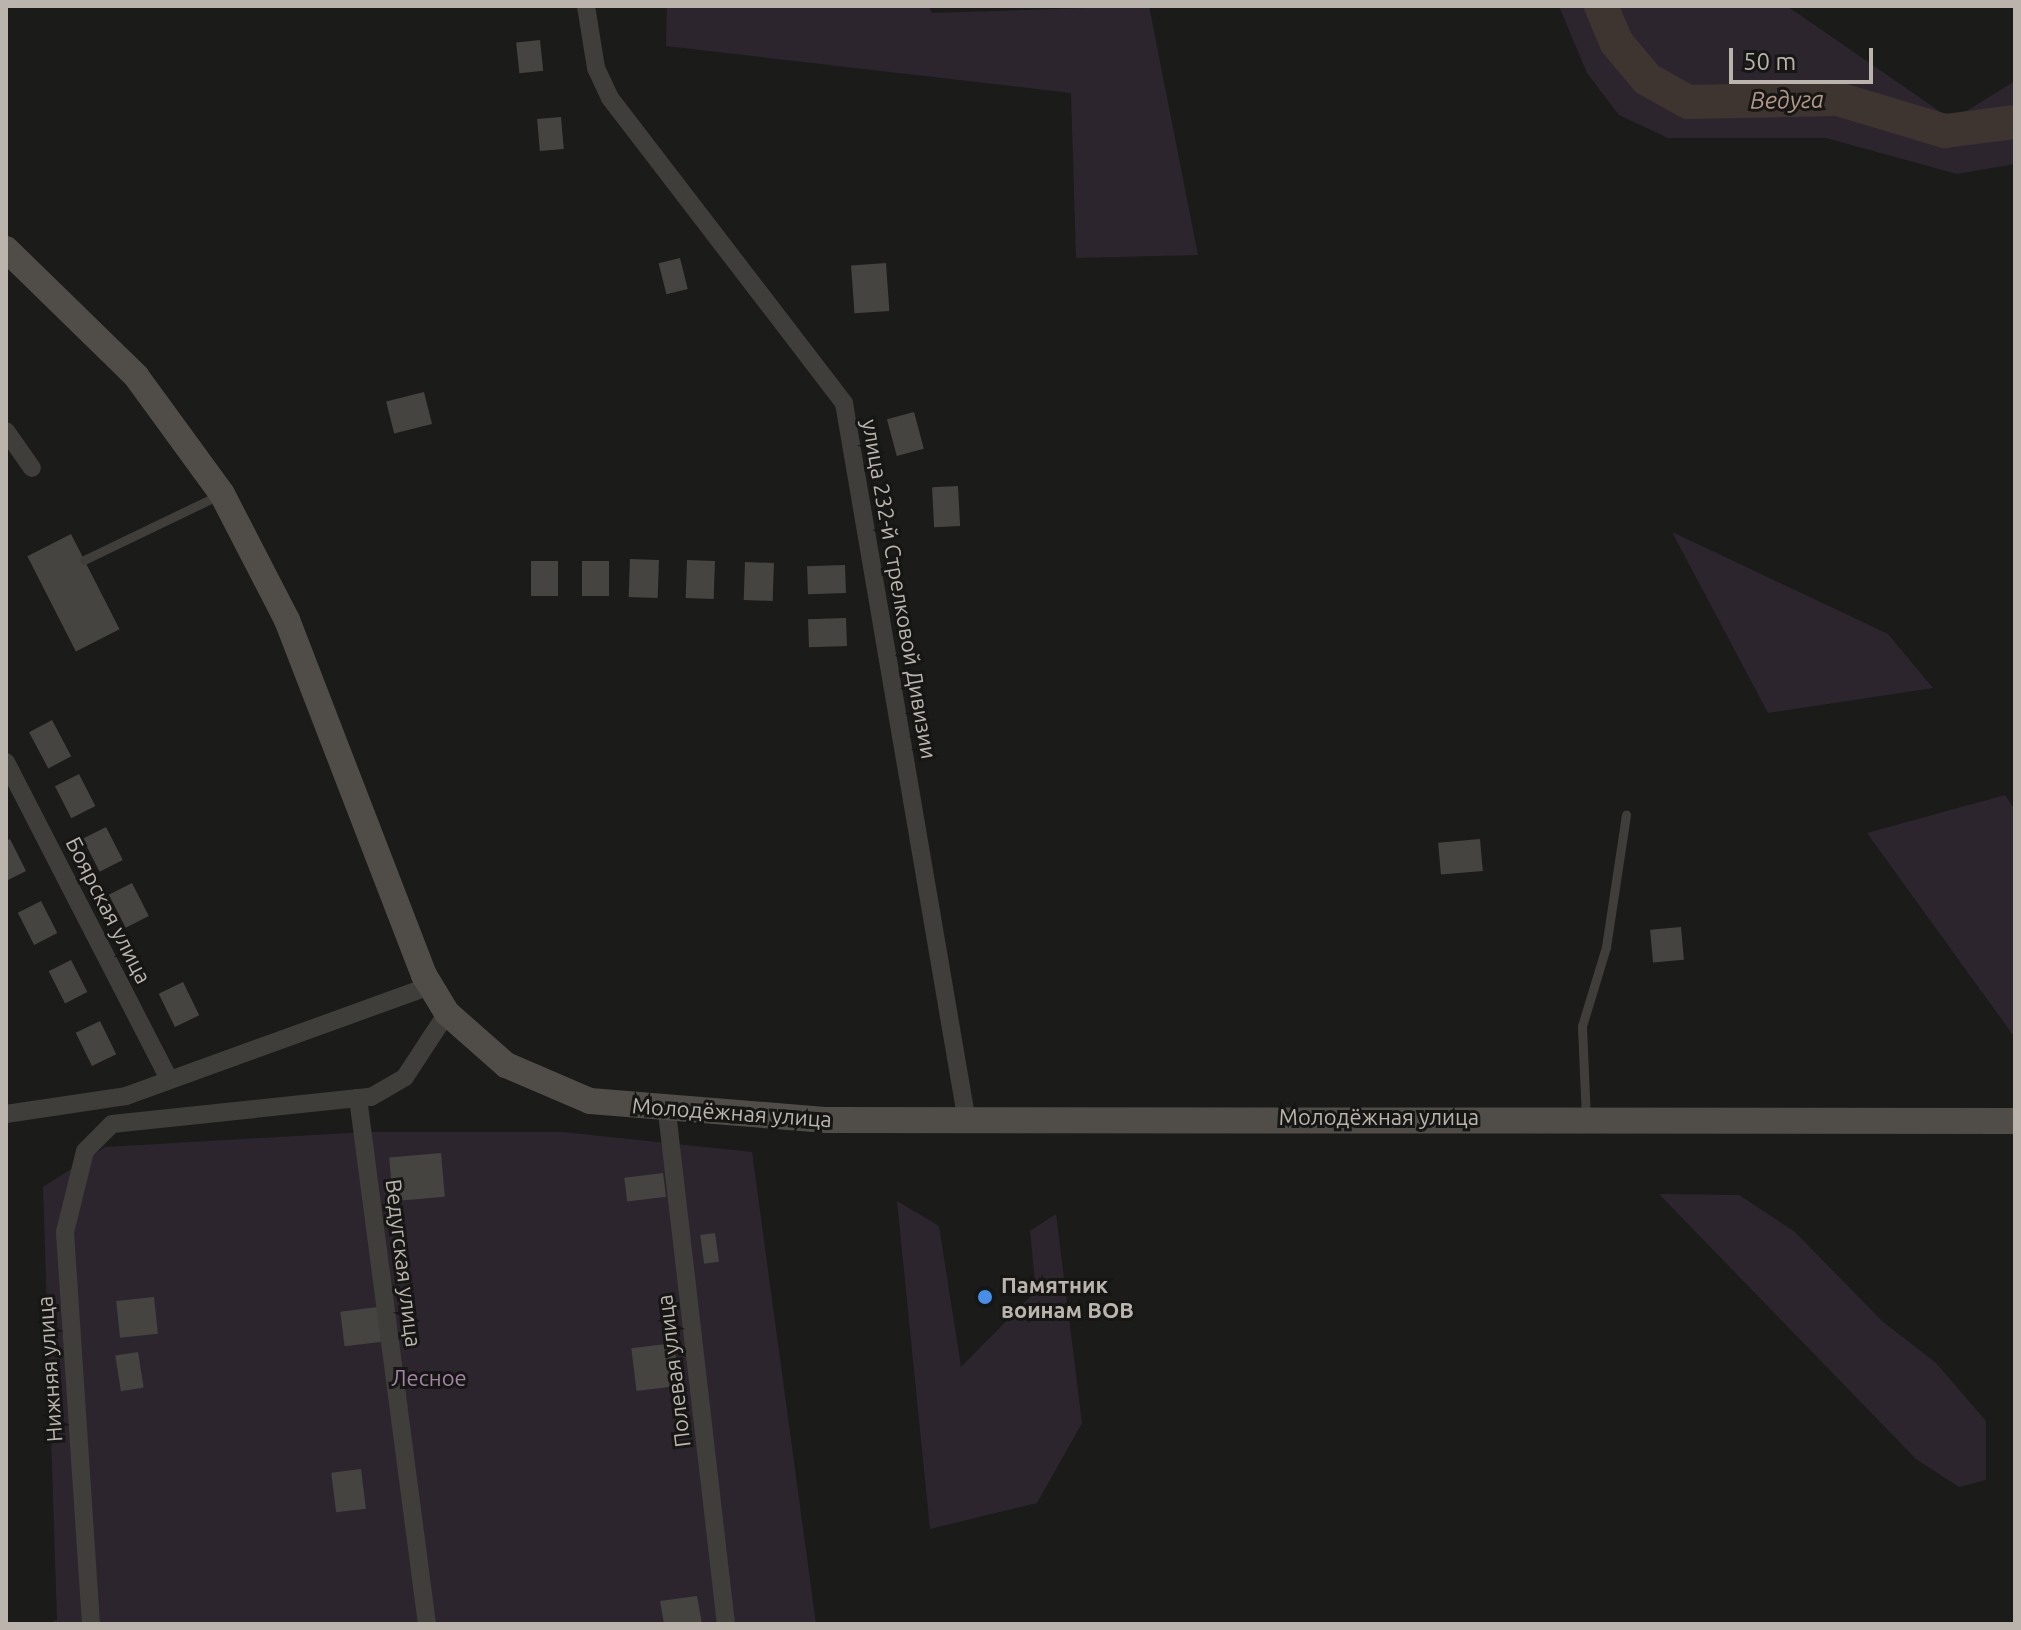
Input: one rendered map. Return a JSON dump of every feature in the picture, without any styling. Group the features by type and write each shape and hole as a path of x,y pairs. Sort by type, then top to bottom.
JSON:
{"main road":[{"name":"Молодёжная улица","path":"6,249 136,376 222,494 287,620 430,986 447,1013 506,1065 590,1101 667,1112 827,1120 966,1116 2015,1121"}],"street":[{"name":"улица 232-й Стрелковой Дивизии","path":"586,6 596,68 610,98 844,403 966,1116"},
{"path":"6,431 32,468"},
{"name":"Боярская улица","path":"6,762 169,1079"},
{"path":"6,1114 126,1096 430,986"},
{"path":"358,1098 405,1077 447,1013"},
{"name":"Нижняя улица","path":"91,1624 65,1232 85,1151 112,1124 358,1098"},
{"name":"Ведугская улица","path":"358,1098 427,1624"},
{"name":"Полевая улица","path":"667,1112 726,1624"}],"lane":[{"path":"84,560 222,494"},
{"path":"1586,1119 1582,1026 1606,947 1626,815"}],"green space":[{"path":"667,6 929,6 932,13 1149,6 1198,255 1076,258 1071,93 666,46"},
{"path":"1559,6 1787,6 1942,113 1960,115 2015,81 2015,164 1957,174 1826,138 1668,138 1619,115 1587,73"},
{"path":"1672,532 1888,634 1933,688 1768,713"},
{"path":"2005,795 2015,810 2013,1035 1867,833"},
{"name":"Лесное","path":"366,1132 562,1132 752,1152 816,1624 47,1624 57,1620 43,1187 105,1147"},
{"path":"1659,1194 1739,1195 1795,1232 1882,1321 1936,1363 1986,1421 1986,1480 1959,1487 1916,1459"},
{"path":"897,1201 939,1226 961,1367 1036,1291 1030,1231 1056,1214 1082,1423 1037,1503 930,1529"}],"building":[{"path":"540,40 543,71 519,73 516,43"},
{"path":"561,117 564,149 540,151 537,119"},
{"path":"680,258 688,289 666,294 659,263"},
{"path":"886,263 889,311 854,313 851,265"},
{"path":"424,392 432,424 394,433 386,401"},
{"path":"914,412 924,449 897,456 887,419"},
{"path":"958,486 960,526 934,527 932,487"},
{"path":"71,534 120,629 76,652 27,556"},
{"path":"630,559 659,560 658,598 629,597"},
{"path":"687,560 715,561 714,599 686,598"},
{"path":"531,561 558,561 558,596 531,596"},
{"path":"582,561 609,561 609,596 582,596"},
{"path":"745,562 774,563 773,601 744,600"},
{"path":"845,565 846,593 808,594 807,566"},
{"path":"846,618 847,646 809,647 808,619"},
{"path":"52,720 71,756 48,768 29,732"},
{"path":"79,774 95,806 71,818 55,786"},
{"path":"106,827 123,860 100,872 83,839"},
{"path":"10,839 26,871 6,881 6,841"},
{"path":"1480,839 1483,871 1441,875 1438,843"},
{"path":"132,883 149,916 126,928 109,895"},
{"path":"41,901 57,933 34,945 18,913"},
{"path":"1681,927 1684,960 1653,963 1650,930"},
{"path":"71,960 87,992 65,1003 49,971"},
{"path":"183,982 199,1015 175,1027 159,994"},
{"path":"100,1021 116,1054 92,1066 76,1033"},
{"path":"441,1153 445,1197 393,1201 389,1158"},
{"path":"663,1173 666,1197 627,1202 624,1178"},
{"path":"715,1233 719,1262 704,1264 700,1235"},
{"path":"154,1297 158,1334 120,1338 116,1301"},
{"path":"378,1307 382,1342 345,1346 340,1312"},
{"path":"674,1343 679,1386 637,1391 631,1348"},
{"path":"138,1352 144,1388 121,1391 115,1356"},
{"path":"361,1469 366,1509 336,1512 331,1473"},
{"path":"697,1596 702,1624 664,1624 660,1601"}],"waterway":[{"name":"Ведуга","path":"1601,6 1616,42 1647,79 1688,102 1838,99 1945,131 2015,122"}],"place":[{"name":"Памятник воинам ВОВ","path":"985,1297"}]}
